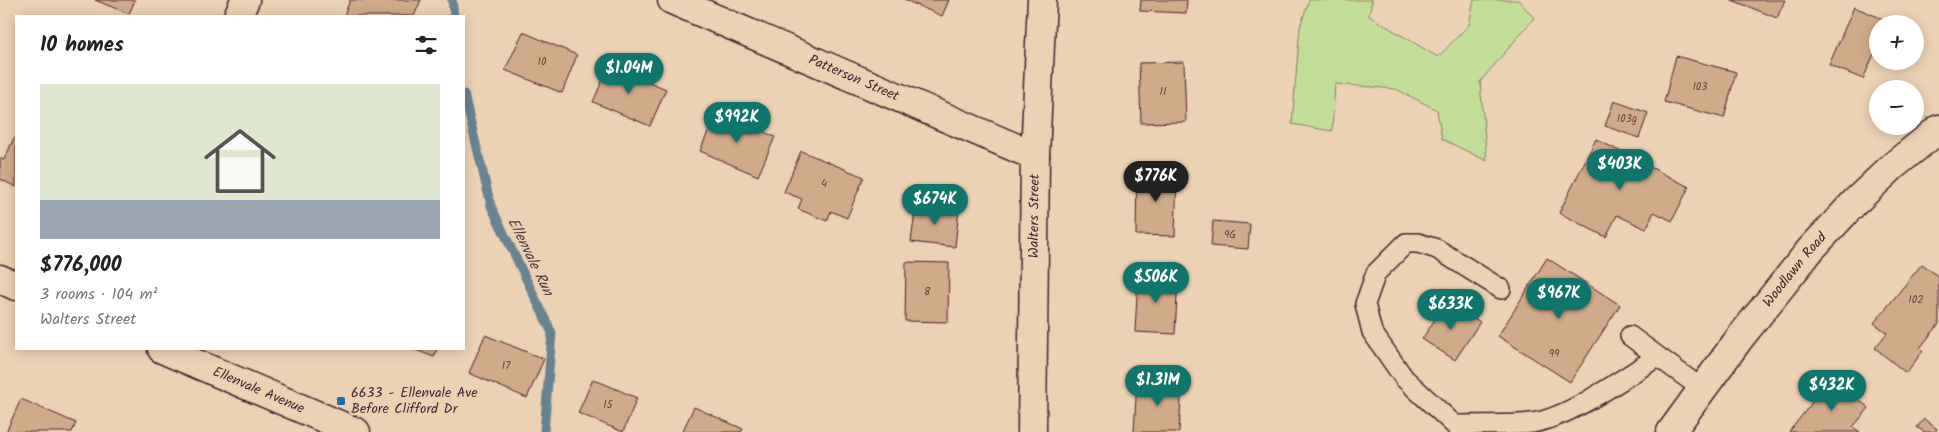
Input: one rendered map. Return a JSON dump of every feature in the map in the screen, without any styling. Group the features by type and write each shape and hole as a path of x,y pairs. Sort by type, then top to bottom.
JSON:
{"street":[{"path":"238,15 245,0"},
{"name":"Patterson Street","path":"672,0 1036,156"},
{"name":"Walters Street","path":"1032,432 1036,156 1042,0"},
{"name":"Woodlawn Road","path":"1671,432 1811,248 1886,172 1939,129"},
{"path":"0,279 15,286"},
{"name":"Ellenvale Avenue","path":"164,350 356,432"}],"lane":[{"path":"1501,289 1437,249 1418,243 1406,244 1376,273 1365,304 1372,332 1404,378 1458,429 1533,422 1560,414 1600,393 1657,357"},
{"path":"1630,336 1702,389"}],"green space":[{"path":"1309,0 1372,0 1369,16 1438,57 1469,25 1474,0 1518,0 1534,18 1480,82 1487,161 1442,139 1437,110 1396,89 1335,84 1332,131 1292,124 1300,27"}],"building":[{"path":"95,0 135,0 129,14"},
{"path":"350,0 421,0 414,15 344,15"},
{"path":"905,0 949,0 942,16"},
{"path":"1141,0 1187,0 1186,13 1140,11"},
{"path":"1732,0 1785,0 1777,18"},
{"path":"1854,7 1873,15 1869,15 1869,65 1863,79 1829,65"},
{"path":"523,32 577,55 562,93 505,70"},
{"path":"1676,56 1736,72 1724,118 1664,102"},
{"path":"1184,62 1186,122 1141,123 1139,63"},
{"path":"609,65 666,89 650,126 593,102"},
{"path":"1614,101 1648,113 1639,138 1605,126"},
{"path":"717,111 775,137 758,176 700,151"},
{"path":"14,138 15,186 0,179 0,158 4,160"},
{"path":"1596,139 1689,187 1672,221 1654,212 1646,229 1617,215 1606,237 1559,213"},
{"path":"801,151 864,177 847,218 831,211 827,221 798,209 802,199 784,192"},
{"path":"1137,171 1177,172 1175,236 1136,235"},
{"path":"916,204 959,209 955,247 911,242"},
{"path":"1213,221 1250,224 1248,249 1211,246"},
{"path":"1547,258 1620,305 1570,382 1498,336"},
{"path":"906,262 949,263 948,322 905,321"},
{"path":"1922,264 1939,277 1939,324 1920,348 1923,351 1906,373 1875,348 1887,333 1874,323"},
{"path":"1138,275 1178,277 1175,334 1135,332"},
{"path":"1447,301 1480,322 1455,360 1422,339"},
{"path":"485,335 544,359 527,398 469,373"},
{"path":"416,350 437,350 434,357"},
{"path":"1831,378 1869,408 1853,427 1860,432 1789,432"},
{"path":"593,379 637,398 623,432 578,413"},
{"path":"1137,380 1182,383 1179,432 1134,432"},
{"path":"21,399 76,423 72,432 6,432"},
{"path":"694,407 743,429 741,432 682,432"},
{"path":"1924,419 1937,429 1935,432 1924,432 1917,427"}],"waterway":[{"name":"Ellenvale Run","path":"452,0 454,15"},
{"name":"Ellenvale Run","path":"465,98 491,206 552,333 544,432"}],"place":[{"name":"6633 - Ellenvale Ave Before Clifford Dr","path":"341,401"}]}
